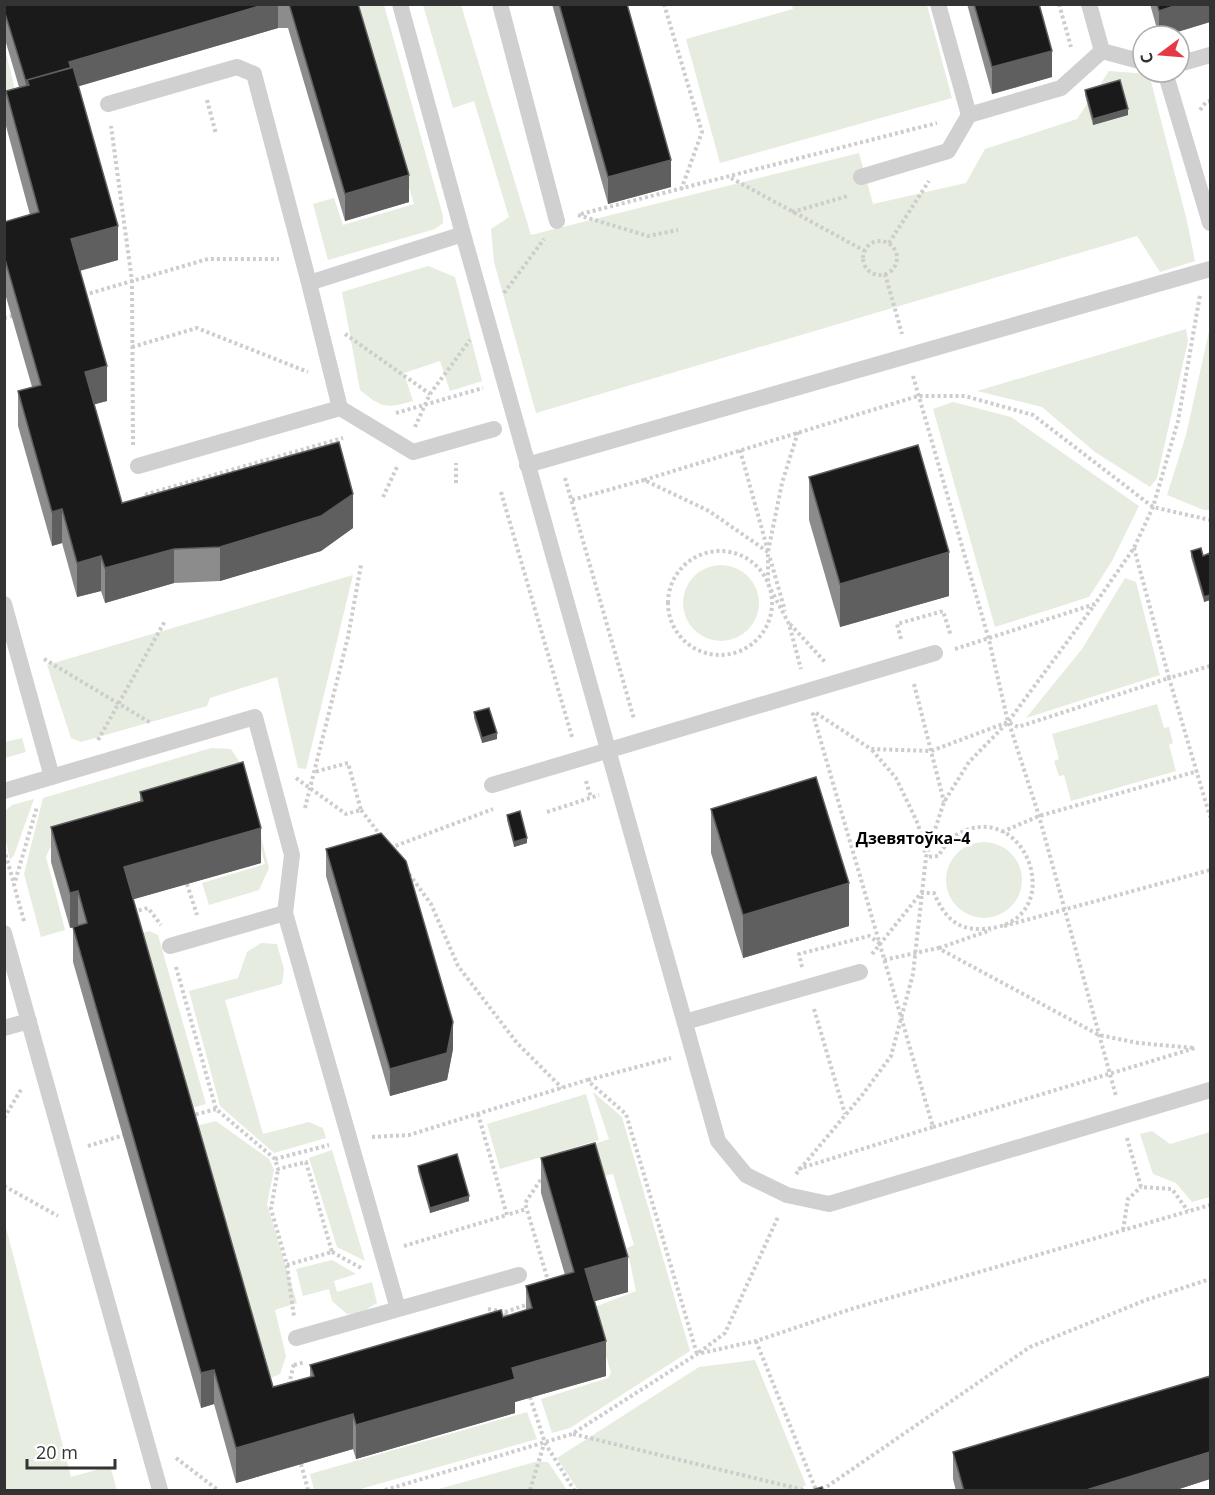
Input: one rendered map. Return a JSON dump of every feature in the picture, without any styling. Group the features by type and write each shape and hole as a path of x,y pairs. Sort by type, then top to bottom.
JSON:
{"lane":[{"path":"400,4 527,465 718,1141 746,1175 787,1195 829,1204 1210,1090"},
{"path":"500,4 557,221"},
{"path":"938,4 969,115"},
{"path":"1089,4 1102,51"},
{"path":"861,177 948,151 969,115 1062,88 1102,51"},
{"path":"1102,51 1131,59"},
{"path":"1191,61 1210,55"},
{"path":"108,104 237,67 254,75 340,408 359,429 406,446 413,452 494,429"},
{"path":"1169,84 1210,223"},
{"path":"309,283 463,234"},
{"path":"527,465 1208,270"},
{"path":"138,466 340,408"},
{"path":"4,604 52,777"},
{"path":"492,785 640,740 806,700 853,679 935,653"},
{"path":"4,791 255,717 292,855 285,913 398,1310"},
{"path":"170,946 285,913"},
{"path":"4,933 9,969 29,1022 160,1491"},
{"path":"685,1022 860,972"},
{"path":"4,1028 29,1022"},
{"path":"296,1338 519,1275"}],"path":[{"path":"664,4 702,132 681,190"},
{"path":"1059,4 1072,51"},
{"path":"108,104 132,281 132,441 147,494"},
{"path":"383,497 430,394 557,221 969,115"},
{"path":"889,243 948,151"},
{"path":"730,177 865,251"},
{"path":"792,212 856,194"},
{"path":"581,214 648,236 678,230"},
{"path":"878,241 889,243 898,257 894,268 885,274 869,271 864,262 865,251 878,241"},
{"path":"78,297 208,259 302,258"},
{"path":"901,1018 917,951 921,893 927,857 944,802 969,762 1008,722 1134,548 1154,507 1178,421 1208,270"},
{"path":"314,304 346,335 430,394"},
{"path":"4,318 12,316"},
{"path":"132,347 197,328 334,383"},
{"path":"142,503 147,494 504,382"},
{"path":"572,500 918,396 965,396 1033,415 1154,507 1210,520"},
{"path":"918,396 989,640 1008,722 1040,816 1099,1035"},
{"path":"798,432 782,483 768,552 768,584 772,601 770,618 762,634 750,646 735,654 717,656 701,652 686,643 675,630 669,614 668,596 673,580 683,566 697,556 714,552 731,553 747,559 759,570 768,584 787,621 819,659 853,679"},
{"path":"740,450 806,700 812,710 871,749 896,778 918,825 927,857"},
{"path":"559,456 640,740"},
{"path":"644,480 709,511 768,552"},
{"path":"501,492 591,798"},
{"path":"1134,548 1210,817"},
{"path":"361,565 348,637 314,772 348,763 361,810 396,857"},
{"path":"955,649 989,640 1095,604"},
{"path":"93,765 94,747 165,621"},
{"path":"38,656 116,705 158,728"},
{"path":"871,749 931,751 1008,722 1018,727 1210,666"},
{"path":"931,751 944,802"},
{"path":"265,756 346,813 361,810"},
{"path":"1002,832 1040,816 1198,771"},
{"path":"547,812 619,789"},
{"path":"389,848 496,808"},
{"path":"860,972 879,943 921,893 934,893 941,910 954,922 970,929 994,929 1016,918 1032,893 1034,879 1031,864 1015,839 1002,832 986,828 970,830 954,836 938,856 927,857"},
{"path":"4,849 14,885"},
{"path":"403,866 431,904 458,966 517,1043 563,1088"},
{"path":"860,972 885,960 938,948 994,929 1210,870"},
{"path":"187,884 199,922"},
{"path":"128,907 129,913 148,908 165,931 216,1109 275,1159 278,1169 271,1209 287,1264 296,1338"},
{"path":"846,1114 799,954 868,936 879,943"},
{"path":"933,1127 1195,1048 1138,1043 1099,1035 938,948"},
{"path":"275,1159 350,1140 409,1135 587,1080 648,1065"},
{"path":"587,1080 626,1113 697,1354"},
{"path":"186,1117 216,1109"},
{"path":"478,1114 507,1215"},
{"path":"87,1146 123,1135"},
{"path":"278,1169 306,1162 332,1252 287,1264"},
{"path":"548,1169 525,1203 553,1295"},
{"path":"4,1186 88,1233"},
{"path":"1123,1230 1128,1199 1141,1187"},
{"path":"385,1491 572,1434 697,1354 756,1341 848,1310 1210,1205"},
{"path":"382,1252 526,1209"},
{"path":"822,1491 1030,1347 1146,1300 1210,1279"},
{"path":"487,1309 505,1312 533,1302"},
{"path":"505,1312 510,1330"},
{"path":"756,1341 816,1491"},
{"path":"287,1392 294,1365 317,1359"},
{"path":"530,1397 545,1443 574,1491"},
{"path":"572,1434 804,1491"},
{"path":"530,1491 545,1443"},
{"path":"173,1456 218,1491"},
{"path":"301,1464 308,1491"}],"shaded area":[{"path":"354,5 384,5 443,216 443,223 435,229 328,260 313,204 334,198 343,225 414,204"},
{"path":"423,5 461,5 531,235 859,153 873,204 966,183 985,149 1077,119 1109,71 1131,73 1131,84 1152,84 1195,261 1160,272 1137,236 536,413 494,262 491,229 509,217 474,101 453,108"},
{"path":"792,5 927,5 952,98 720,163 686,39 793,9"},
{"path":"4,44 20,111 5,117 4,117"},
{"path":"428,266 455,277 482,381 450,391 440,361 404,373 413,401 390,406 379,404 360,390 342,292"},
{"path":"1210,327 1210,510 1204,510 1167,495 1186,435"},
{"path":"1186,329 1188,341 1157,478 1150,487 1095,452 1042,407 977,391"},
{"path":"953,402 1011,417 1139,506 1112,561 1089,597 995,627 933,409"},
{"path":"721,565 736,568 748,576 756,588 759,603 756,618 748,630 736,638 721,641 706,638 694,630 686,618 683,603 686,588 694,576 706,568"},
{"path":"353,575 306,769 298,768 277,677 210,698 207,706 81,742 71,738 47,665"},
{"path":"1125,578 1136,582 1160,675 1026,718 1082,649"},
{"path":"1157,704 1164,728 1169,727 1173,743 1169,745 1176,771 1071,801 1064,775 1059,776 1054,761 1059,759 1052,734"},
{"path":"22,738 26,752 5,758 5,742"},
{"path":"211,748 231,749 243,767 269,868 259,890 209,905 202,883 265,864 245,793 50,848 46,857 65,930 41,937 24,874 43,798"},
{"path":"34,799 14,855 10,860 5,837 5,811 12,805"},
{"path":"984,842 999,845 1011,853 1019,865 1022,880 1019,895 1011,907 999,915 984,918 969,915 957,907 949,895 946,880 949,865 957,853 969,845"},
{"path":"149,931 158,935 206,1104 188,1109 135,935"},
{"path":"261,943 277,944 284,969 282,984 225,1000 263,1134 309,1122 323,1128 326,1138 274,1153 220,1106 189,991 238,978 247,952"},
{"path":"593,1092 622,1117 690,1351 570,1428 552,1433 541,1399 608,1378 611,1373 592,1308 636,1291 627,1248 634,1245 613,1174 540,1190 563,1155 609,1139"},
{"path":"586,1094 599,1140 500,1169 487,1124"},
{"path":"216,1121 269,1159 274,1170 267,1204 297,1303 275,1310 286,1356 280,1374 266,1380 192,1127"},
{"path":"1152,1131 1170,1144 1210,1132 1210,1197 1192,1202 1176,1183 1153,1174 1140,1134"},
{"path":"332,1150 365,1261 337,1247 309,1158"},
{"path":"4,1220 71,1477 110,1466 117,1490 5,1490"},
{"path":"332,1260 356,1274 334,1281 337,1292 372,1282 377,1303 361,1313 347,1314 332,1301 329,1289 303,1296 296,1269"},
{"path":"755,1360 806,1485 798,1490 578,1490 557,1458 699,1367"},
{"path":"527,1412 537,1439 357,1490 314,1490 310,1474"},
{"path":"535,1462 548,1462 567,1490 435,1490"}],"building":[{"path":"4,4 266,4 69,62 71,68 27,80 27,85"},
{"path":"289,4 358,4 409,175 345,194"},
{"path":"559,4 627,4 671,160 608,177"},
{"path":"974,4 1039,4 1052,51 992,67"},
{"path":"1157,4 1180,4 1159,11"},
{"path":"73,67 118,226 71,239 107,366 85,372 122,503 339,442 353,494 321,516 220,547 174,549 105,568 101,556 77,563 62,509 52,512 18,391 41,385 4,256 4,222 39,212 6,91 29,85 27,80"},
{"path":"1120,80 1128,109 1093,119 1085,90"},
{"path":"918,445 949,552 840,584 809,477"},
{"path":"1201,548 1203,556 1210,553 1210,595 1204,597 1191,551"},
{"path":"489,708 497,733 482,738 474,712"},
{"path":"243,762 261,828 124,867 273,1387 314,1376 310,1365 501,1310 503,1317 532,1308 526,1286 574,1272 541,1158 595,1143 628,1257 585,1269 606,1341 512,1368 515,1379 356,1425 353,1414 236,1448 214,1370 201,1373 73,927 87,923 78,891 70,893 51,827 143,801 140,792"},
{"path":"816,777 849,883 743,915 711,809"},
{"path":"520,811 527,838 514,842 507,815"},
{"path":"381,833 406,861 453,1022 447,1053 390,1069 326,849"},
{"path":"457,1154 469,1196 430,1208 418,1166"},
{"path":"1210,1376 1210,1452 1083,1491 964,1491 953,1452"},
{"path":"822,1487 823,1491 809,1491"}],"district":[{"name":"Дзевятоўка–4","path":"913,838"}]}
